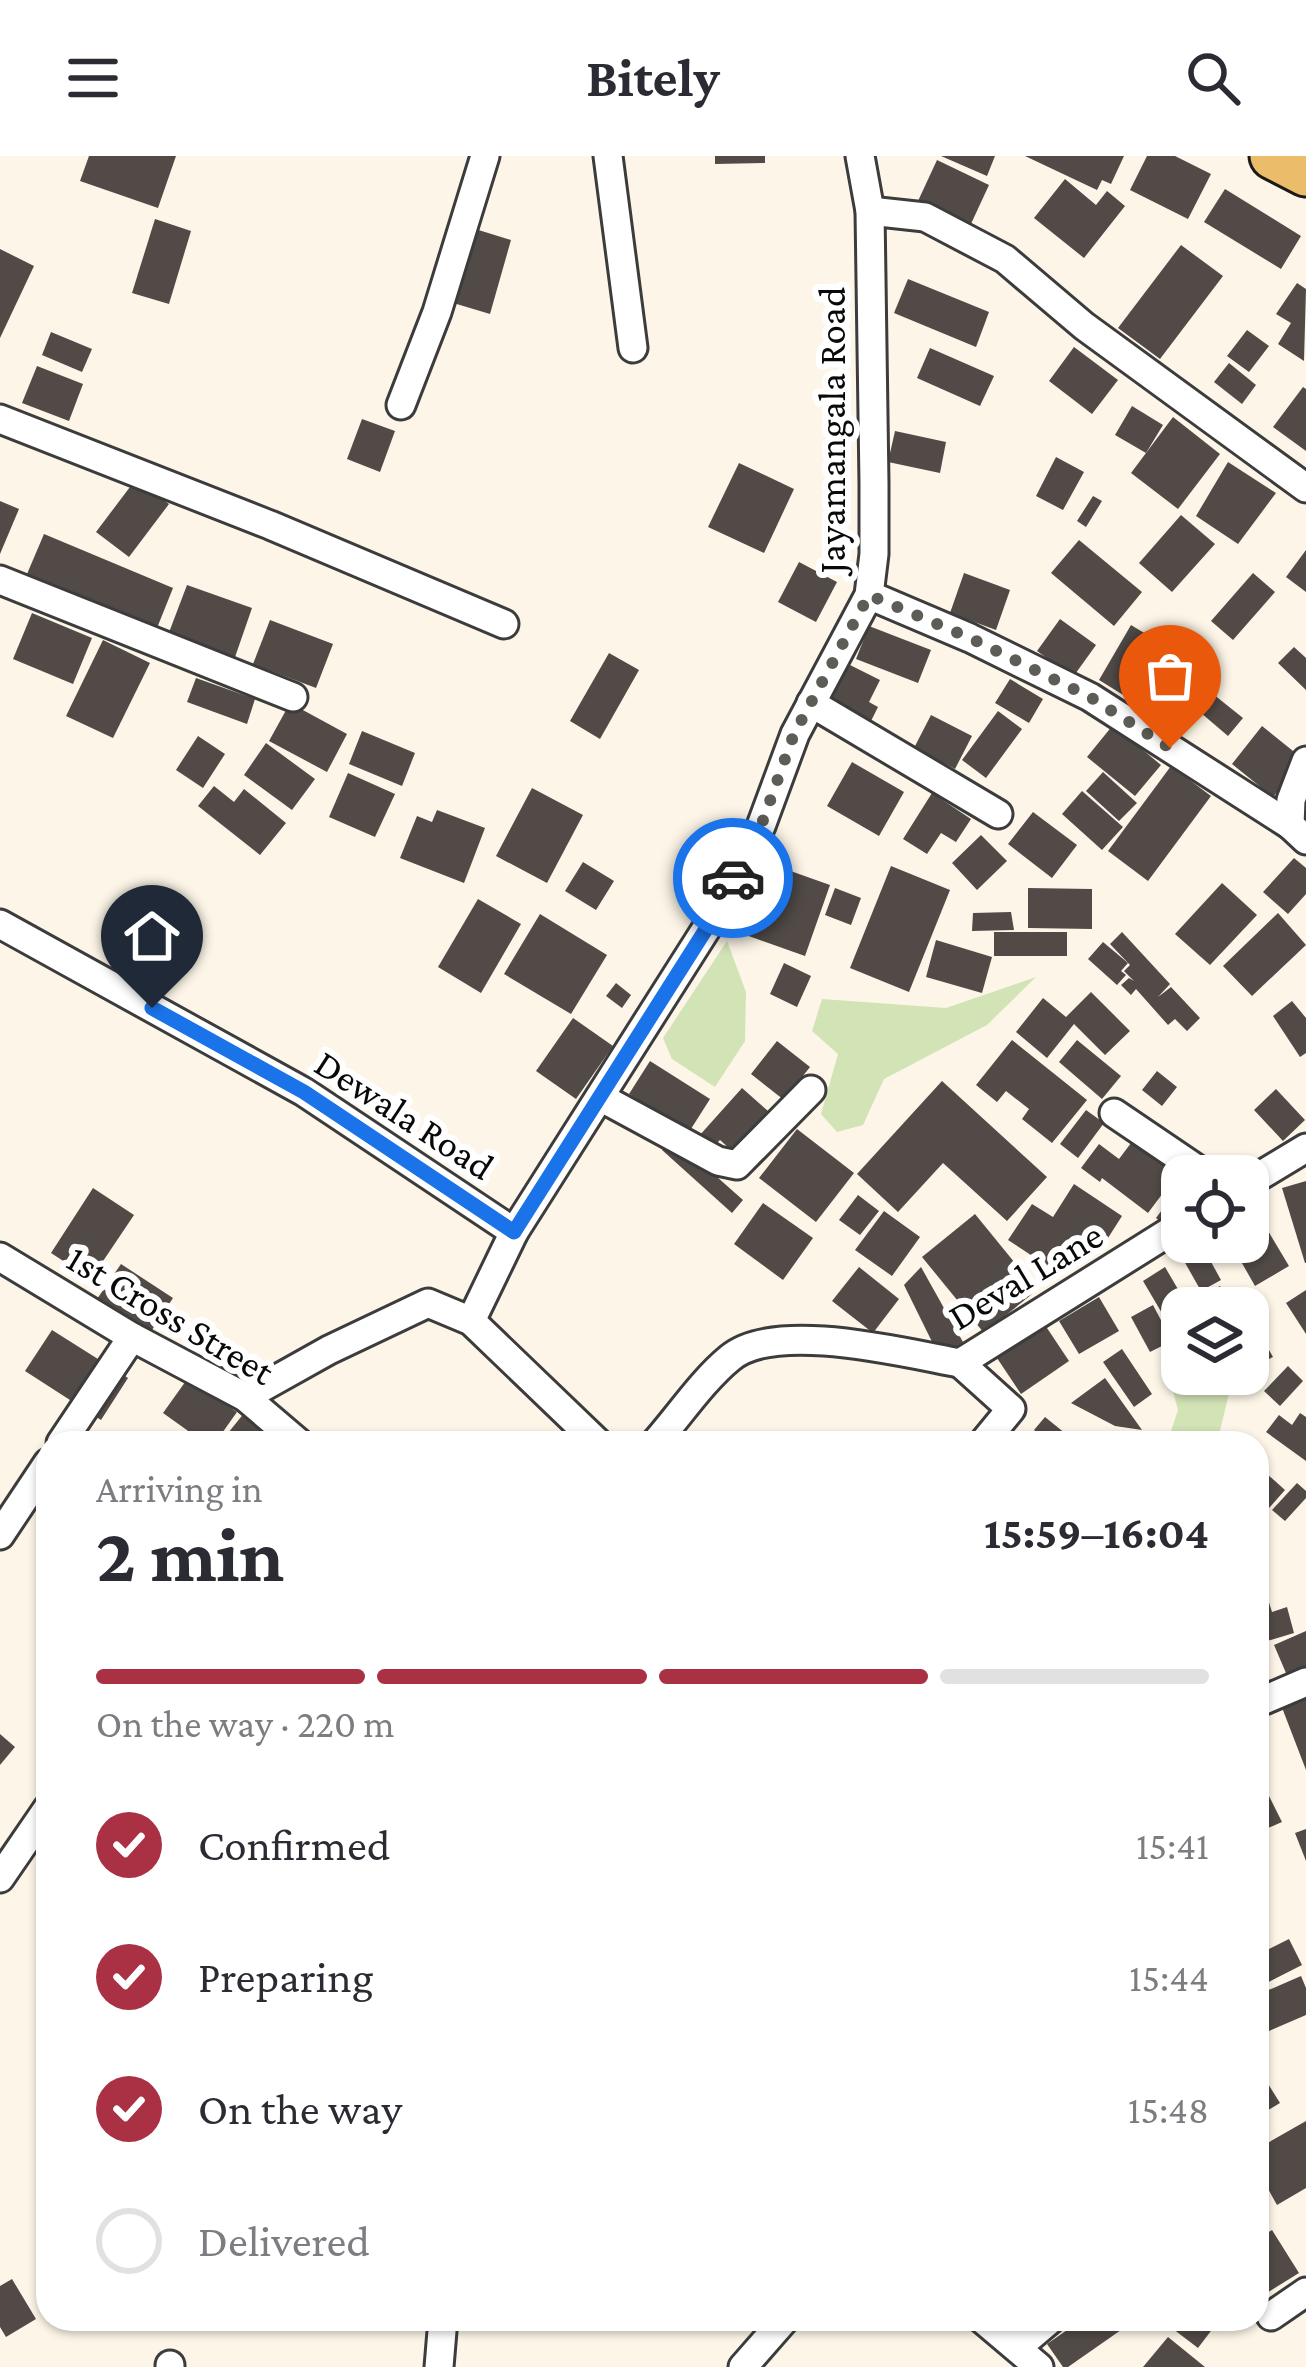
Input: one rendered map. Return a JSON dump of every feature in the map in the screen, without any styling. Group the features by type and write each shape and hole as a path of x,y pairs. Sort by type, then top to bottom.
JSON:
{"main road":[{"path":"1273,156 1306,173"}],"street":[{"path":"401,405 437,312 485,156"},
{"path":"608,156 633,348"},
{"name":"Jayamangala Road","path":"471,1321 514,1232 729,886 761,826 794,734 869,595 874,531 870,211 860,156"},
{"path":"870,211 925,217 1005,260 1084,326 1306,488"},
{"path":"0,418 503,624"},
{"path":"0,580 293,697"},
{"path":"869,595 1090,697 1298,832"},
{"path":"811,703 998,814"},
{"path":"1298,832 1291,800 1306,761"},
{"name":"Dewala Road","path":"0,924 304,1092 514,1232"},
{"path":"599,1097 718,1161 737,1165 811,1090"},
{"path":"1114,1113 1176,1155"},
{"path":"1269,1170 1306,1148"},
{"name":"Deval Lane","path":"666,1431 732,1355 775,1341 842,1342 960,1363 1161,1237"},
{"name":"1st Cross Street","path":"0,1257 132,1337 245,1397 281,1431"},
{"path":"245,1397 428,1303 471,1321 586,1431"},
{"path":"70,1431 132,1337"},
{"path":"960,1363 1011,1409 993,1431"},
{"path":"0,1535 36,1481"},
{"path":"1269,1698 1306,1682"},
{"path":"0,1878 36,1826"},
{"path":"1270,2316 1306,2292"},
{"path":"439,2367 442,2331"},
{"path":"742,2367 774,2331"},
{"path":"997,2331 1039,2367"},
{"path":"1018,2347 1037,2331"}],"green space":[{"path":"727,941 746,992 745,1041 715,1087 672,1059 663,1038"},
{"path":"1036,977 987,1025 884,1079 863,1125 837,1132 821,1114 838,1054 812,1031 822,999 946,1008"},
{"path":"1174,1395 1229,1395 1220,1431 1171,1431 1178,1410"}],"building":[{"path":"89,156 176,156 158,208 80,181"},
{"path":"715,156 765,156 765,163 715,164"},
{"path":"941,156 995,156 987,176"},
{"path":"1025,156 1124,156 1111,184 1102,180 1097,190"},
{"path":"1147,156 1175,156 1211,174 1188,219 1130,190"},
{"path":"937,160 989,185 970,226 918,201"},
{"path":"1065,179 1096,205 1107,191 1125,206 1084,258 1034,218"},
{"path":"1225,189 1301,236 1281,269 1204,222"},
{"path":"155,219 191,231 169,304 132,293"},
{"path":"472,228 511,240 490,314 450,302"},
{"path":"1181,245 1223,276 1160,359 1118,328"},
{"path":"0,249 34,266 0,338"},
{"path":"908,279 989,312 976,347 894,313"},
{"path":"1297,283 1306,289 1304,361 1278,344 1291,323 1276,314"},
{"path":"1247,330 1269,346 1249,372 1227,356"},
{"path":"51,332 92,349 82,372 42,355"},
{"path":"1074,347 1118,380 1092,414 1049,381"},
{"path":"930,348 994,376 980,406 917,378"},
{"path":"1229,363 1256,385 1242,404 1214,382"},
{"path":"37,366 83,384 69,421 22,403"},
{"path":"1306,389 1306,451 1273,427"},
{"path":"1132,406 1163,425 1146,453 1115,435"},
{"path":"1173,417 1220,454 1178,509 1131,473"},
{"path":"362,419 395,431 380,472 347,459"},
{"path":"895,431 946,442 940,473 888,462"},
{"path":"1056,457 1084,472 1063,510 1036,496"},
{"path":"1228,462 1276,493 1238,544 1196,516"},
{"path":"739,463 794,489 764,553 708,527"},
{"path":"136,479 169,504 129,557 96,532"},
{"path":"1093,496 1102,501 1086,527 1077,521"},
{"path":"0,501 19,509 0,554"},
{"path":"1181,515 1215,544 1172,592 1139,563"},
{"path":"44,534 173,588 157,628 27,574"},
{"path":"1079,540 1142,592 1114,626 1051,573"},
{"path":"1306,550 1306,592 1286,577"},
{"path":"799,562 837,582 816,622 778,602"},
{"path":"964,573 1010,590 996,630 950,613"},
{"path":"1253,573 1275,592 1233,640 1211,621"},
{"path":"187,585 252,608 234,660 168,635"},
{"path":"32,613 92,638 73,684 13,659"},
{"path":"1060,619 1096,645 1073,677 1037,651"},
{"path":"270,620 333,644 316,688 253,664"},
{"path":"1131,625 1174,651 1141,706 1099,680"},
{"path":"869,626 931,650 918,683 856,659"},
{"path":"103,640 150,663 113,738 66,716"},
{"path":"1294,647 1306,658 1306,690 1278,663"},
{"path":"609,653 639,670 600,739 570,721"},
{"path":"848,664 880,680 869,702 878,707 868,727 826,706"},
{"path":"196,678 255,699 247,724 187,702"},
{"path":"1010,679 1043,699 1029,723 995,703"},
{"path":"1208,690 1243,718 1228,736 1194,707"},
{"path":"290,703 347,734 327,772 269,741"},
{"path":"998,711 1022,729 986,778 962,760"},
{"path":"931,715 972,736 955,769 914,748"},
{"path":"1113,725 1161,765 1135,796 1087,757"},
{"path":"1262,726 1303,759 1273,797 1232,764"},
{"path":"362,731 415,753 402,786 349,764"},
{"path":"198,736 225,754 203,788 176,770"},
{"path":"266,743 315,779 292,810 244,775"},
{"path":"852,762 904,792 879,836 827,806"},
{"path":"1171,766 1211,796 1148,881 1108,851"},
{"path":"1103,772 1137,803 1119,821 1086,791"},
{"path":"348,773 395,794 375,837 329,817"},
{"path":"214,786 234,802 244,789 286,823 260,855 198,806"},
{"path":"532,788 583,815 547,883 496,856"},
{"path":"1082,791 1123,827 1102,850 1062,814"},
{"path":"932,793 971,819 956,842 941,833 927,854 903,839"},
{"path":"437,810 485,828 464,883 400,858 417,816 432,822"},
{"path":"1033,812 1077,845 1052,878 1008,844"},
{"path":"981,835 1007,861 977,890 952,863"},
{"path":"1294,858 1306,868 1306,894 1288,914 1263,892"},
{"path":"583,862 614,881 596,910 565,891"},
{"path":"768,863 830,885 805,956 743,934"},
{"path":"891,866 950,890 909,992 850,968"},
{"path":"1222,883 1257,915 1210,965 1175,934"},
{"path":"835,888 861,898 851,925 825,915"},
{"path":"1028,888 1092,889 1092,929 1028,928"},
{"path":"478,899 521,924 481,993 438,967"},
{"path":"1011,912 1014,930 972,931 973,913"},
{"path":"1278,913 1306,945 1252,996 1223,966"},
{"path":"540,914 607,955 571,1014 504,974"},
{"path":"994,932 1067,932 1067,956 994,956"},
{"path":"1122,932 1170,984 1158,997 1171,987 1200,1018 1187,1031 1175,1019 1168,1025 1136,989 1131,995 1121,985 1129,978 1134,981 1124,971 1130,965 1110,944"},
{"path":"936,940 992,957 982,993 926,977"},
{"path":"1103,942 1128,963 1117,985 1088,959"},
{"path":"784,963 811,976 797,1007 770,994"},
{"path":"616,983 631,995 622,1008 606,996"},
{"path":"1091,992 1130,1031 1105,1055 1074,1024 1047,1058 1016,1032 1043,998 1066,1017"},
{"path":"1292,1001 1306,1018 1306,1053 1300,1057 1273,1016"},
{"path":"573,1018 613,1046 576,1099 536,1071"},
{"path":"1012,1040 1087,1100 1052,1143 1022,1119 1029,1109 1006,1091 997,1102 976,1085"},
{"path":"1077,1040 1121,1076 1102,1099 1059,1062"},
{"path":"777,1041 810,1067 784,1100 751,1074"},
{"path":"650,1061 710,1099 689,1132 629,1094"},
{"path":"1157,1071 1177,1087 1162,1106 1142,1090"},
{"path":"942,1081 1047,1177 1007,1221 943,1163 898,1212 857,1174"},
{"path":"742,1088 776,1118 740,1158 720,1140 712,1148 699,1136"},
{"path":"1276,1089 1305,1120 1283,1141 1254,1110"},
{"path":"1086,1110 1104,1123 1078,1158 1060,1144"},
{"path":"797,1129 854,1173 816,1222 759,1178"},
{"path":"1137,1135 1163,1155 1161,1196 1148,1213 1081,1168 1099,1144 1119,1159"},
{"path":"673,1138 743,1200 732,1213 662,1150"},
{"path":"1306,1181 1306,1263 1305,1263 1282,1188"},
{"path":"1074,1184 1122,1216 1101,1249 1083,1237 1058,1273 1008,1240 1032,1204 1053,1217"},
{"path":"93,1188 134,1215 91,1279 51,1253"},
{"path":"858,1195 879,1211 860,1235 839,1220"},
{"path":"763,1203 813,1238 783,1280 734,1244"},
{"path":"884,1211 920,1237 892,1276 855,1250"},
{"path":"975,1214 1037,1290 984,1333 922,1257"},
{"path":"1269,1232 1289,1266 1255,1286 1242,1263 1269,1263"},
{"path":"1185,1263 1212,1263 1221,1280 1199,1287"},
{"path":"121,1264 173,1298 150,1333 97,1299"},
{"path":"859,1267 899,1299 873,1333 832,1301"},
{"path":"921,1267 963,1342 940,1358 904,1285"},
{"path":"1165,1267 1177,1287 1161,1287 1161,1312 1143,1281"},
{"path":"1306,1290 1306,1334 1286,1303"},
{"path":"1099,1297 1119,1331 1079,1354 1059,1321"},
{"path":"1153,1305 1161,1320 1161,1346 1150,1352 1131,1317"},
{"path":"1045,1325 1069,1361 1021,1394 997,1358"},
{"path":"52,1330 128,1378 101,1420 25,1371"},
{"path":"1122,1349 1152,1394 1134,1407 1103,1362"},
{"path":"1288,1366 1303,1381 1280,1406 1268,1395 1269,1386"},
{"path":"188,1378 237,1412 224,1431 188,1431 163,1413"},
{"path":"1105,1378 1142,1430 1115,1426 1071,1403"},
{"path":"249,1407 279,1431 230,1431"},
{"path":"1300,1413 1306,1417 1306,1461 1267,1431 1279,1415 1292,1425"},
{"path":"1045,1417 1062,1431 1035,1431"},
{"path":"1269,1476 1285,1490 1269,1508"},
{"path":"1297,1483 1306,1491 1306,1498 1285,1521 1272,1510"},
{"path":"1269,1602 1272,1612 1287,1607 1294,1633 1269,1640"},
{"path":"1306,1631 1306,1672 1289,1680 1274,1645"},
{"path":"1306,1695 1306,1770 1281,1705"},
{"path":"0,1734 15,1747 0,1765"},
{"path":"1269,1796 1282,1822 1269,1828"},
{"path":"1306,1829 1306,1861 1295,1833"},
{"path":"1289,1939 1302,1965 1269,1982 1269,1949"},
{"path":"1301,1976 1306,2015 1269,2031 1269,1990"},
{"path":"1269,2085 1280,2103 1269,2110"},
{"path":"1306,2121 1306,2188 1277,2205 1269,2191 1269,2142"},
{"path":"1269,2232 1299,2273 1269,2292"},
{"path":"12,2279 36,2319 6,2337 0,2327 0,2286"},
{"path":"1066,2331 1120,2331 1068,2367 1063,2367 1047,2344"},
{"path":"1176,2331 1211,2331 1198,2348"},
{"path":"1168,2337 1205,2367 1143,2367"}],"way so far":[{"path":"733,878 761,826 794,734 869,595 1090,697 1170,748"}],"route":[{"path":"152,1008 304,1092 514,1232 708,926 733,878"}]}
